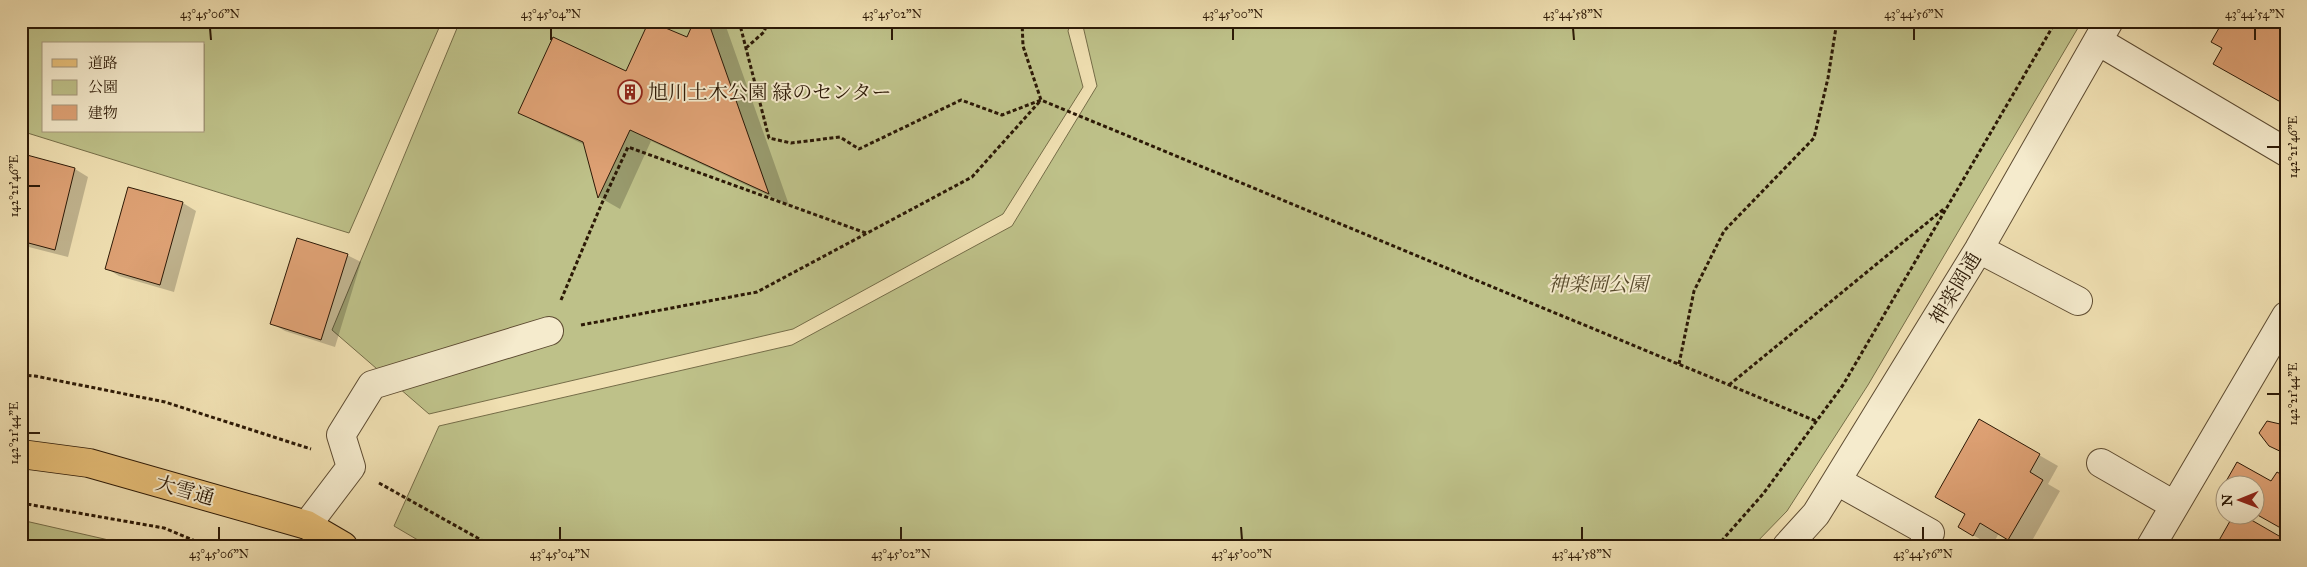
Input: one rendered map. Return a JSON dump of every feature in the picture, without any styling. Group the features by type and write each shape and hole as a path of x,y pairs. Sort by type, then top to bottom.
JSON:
{"main road":[{"name":"大雪通","path":"21,454 89,463 307,525 343,546"}],"street":[{"path":"2103,31 2286,152"},
{"name":"神楽岡通","path":"1787,546 1816,514 1837,481 1978,249 2103,31"},
{"path":"1978,249 2078,301"},
{"path":"2151,546 2286,316"},
{"path":"307,525 351,467 341,435 372,385 548,331"},
{"path":"2101,463 2174,505"},
{"path":"1837,481 1930,533 1923,546"}],"path":[{"path":"739,21 769,138 791,143 840,137 859,149 961,100 1002,115 1041,100 1816,421"},
{"path":"746,48 764,32 768,21"},
{"path":"1022,21 1023,46 1041,100"},
{"path":"1679,364 1694,291 1724,231 1814,138 1828,78 1837,21"},
{"path":"1717,546 1763,494 1843,385 2056,21"},
{"path":"548,331 757,292 972,177 1041,100"},
{"path":"548,331 602,203 628,147 866,234"},
{"path":"1729,385 1948,205"},
{"path":"21,375 35,376 165,402 309,449 351,467 492,546"},
{"path":"21,503 164,528 207,546"}],"green space":[{"path":"21,21 442,21 349,233 21,131"},
{"path":"460,21 1071,21 1068,31 1083,87 1003,214 793,329 429,414 332,330"},
{"name":"神楽岡公園","path":"1085,21 2082,21 1868,385 1787,511 1753,546 428,546 394,526 439,426 792,345 1012,226 1097,86 1083,26"},
{"path":"21,520 135,546 21,546"}],"building":[{"name":"旭川土木公園 緑のセンター","path":"649,21 687,37 694,21 708,21 769,194 630,130 598,198 583,142 518,113 553,37 626,71"},
{"path":"2223,21 2286,21 2286,105 2213,64 2222,48 2211,42"},
{"path":"27,155 75,168 55,250 21,241 21,176"},
{"path":"128,187 183,202 160,285 105,269"},
{"path":"297,238 348,254 321,340 270,324"},
{"path":"2286,412 2286,454 2269,446 2259,433 2267,421 2280,424"},
{"path":"1979,419 2040,454 2030,472 2043,480 2008,540 1980,523 1973,536 1958,527 1965,514 1935,497"},
{"path":"2237,462 2258,474 2230,474"},
{"path":"2277,472 2286,477 2286,531 2264,519 2264,477 2271,481"},
{"path":"2228,524 2258,524 2286,540 2286,546 2217,544"}],"place":[{"name":"旭川土木公園 緑のセンター","path":"630,92"}]}
